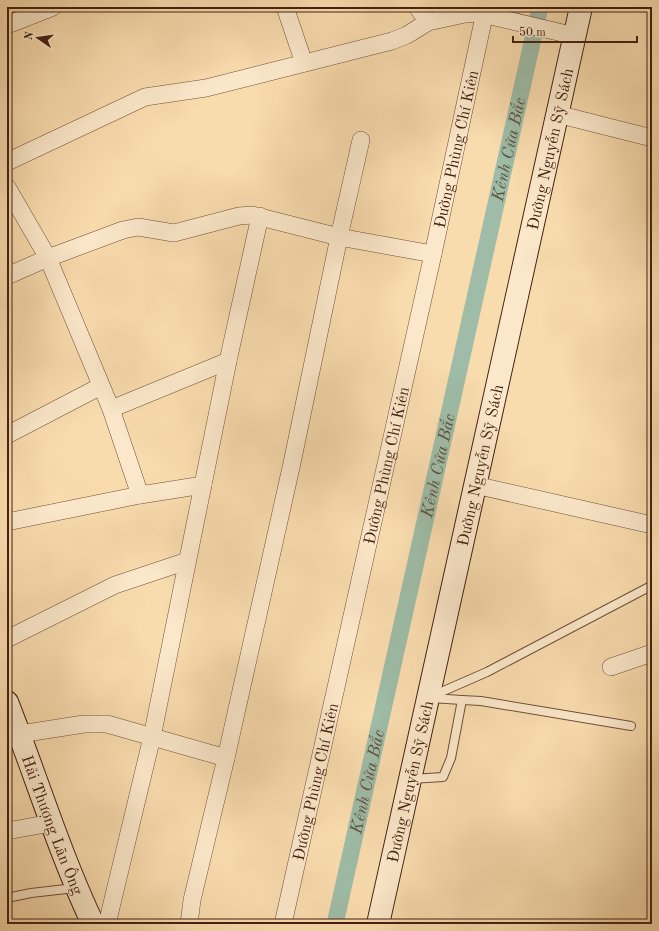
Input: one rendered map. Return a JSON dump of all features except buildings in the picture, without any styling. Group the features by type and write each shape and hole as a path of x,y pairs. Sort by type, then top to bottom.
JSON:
{"main road":[{"name":"Đường Nguyễn Sỹ Sách","path":"378,924 581,7"},
{"name":"Hải Thượng Lãn Ông","path":"12,720 76,888 93,924"}],"street":[{"path":"7,25 32,11 52,7"},
{"path":"285,7 304,63"},
{"path":"417,7 428,22"},
{"path":"7,162 146,97 206,88 392,41 407,35 428,22 485,10 504,19 575,36"},
{"name":"Đường Phùng Chí Kiên","path":"283,924 433,254 485,10"},
{"path":"557,114 652,138"},
{"path":"189,924 192,900 226,758 292,463 339,237 361,140"},
{"path":"7,187 48,258 111,409 140,495"},
{"path":"7,276 48,258 130,228 142,228 174,233 239,216 252,215 339,237 433,254"},
{"path":"107,924 152,737 228,361 260,216"},
{"path":"111,409 228,361"},
{"path":"7,434 101,386"},
{"path":"475,484 652,525"},
{"path":"7,522 68,508 203,485"},
{"path":"7,639 115,585 187,561"},
{"path":"611,668 652,653"},
{"path":"12,720 107,724 226,758"},
{"path":"7,831 51,823"}],"lane":[{"path":"428,698 487,672 649,587"},
{"path":"428,698 481,702 631,726"},
{"path":"410,779 443,777 451,758 462,700"},
{"path":"7,898 31,893 76,888"}],"waterway":[{"name":"Kênh Cửa Bắc","path":"335,924 540,7"}]}
